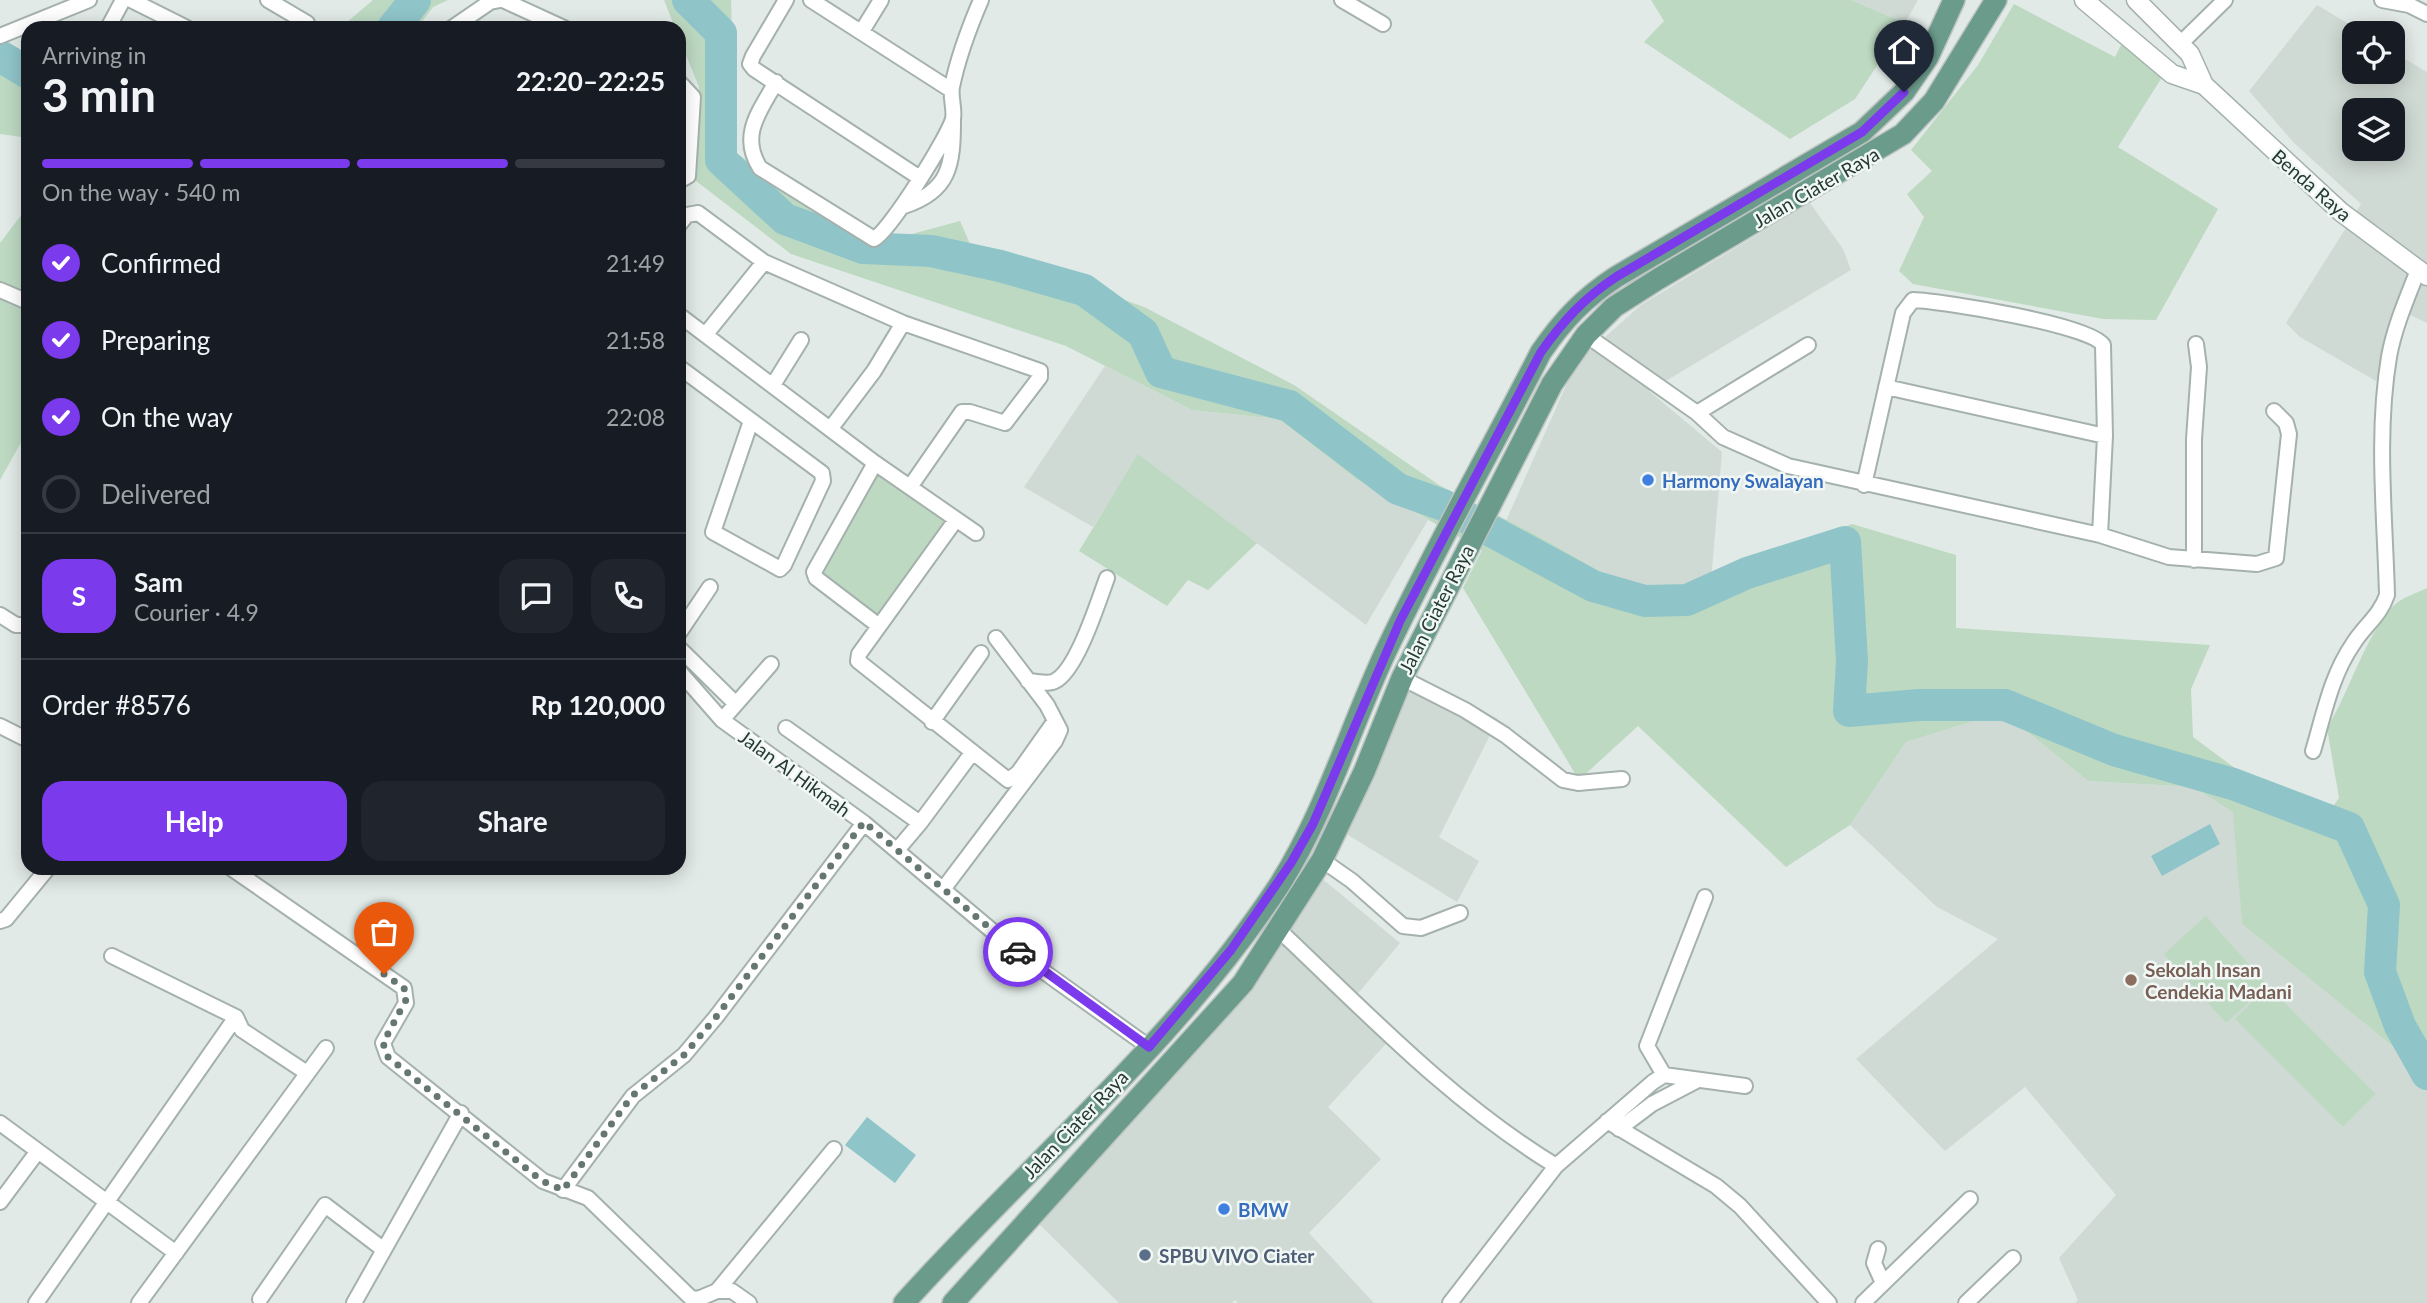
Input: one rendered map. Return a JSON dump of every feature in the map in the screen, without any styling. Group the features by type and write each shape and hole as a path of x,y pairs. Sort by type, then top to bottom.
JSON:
{"main road":[{"name":"Jalan Ciater Raya","path":"904,1303 1149,1047 1231,950 1280,883 1313,824 1384,655 1444,538 1541,352 1579,304 1616,277 1862,132 1904,92 1928,57 1954,0"},
{"name":"Jalan Ciater Raya","path":"958,1297 1243,984 1322,860 1364,772 1402,677 1464,553 1552,383 1586,335 1614,307 1647,286 1903,134 1934,101 1964,58 1982,18 1996,0"},
{"path":"938,1265 958,1297"}],"street":[{"path":"37,21 89,0"},
{"path":"112,21 123,0"},
{"path":"131,0 173,21"},
{"path":"268,0 304,21"},
{"path":"462,21 490,2 501,0 549,21"},
{"path":"786,0 750,64 920,178"},
{"path":"811,0 951,90"},
{"path":"862,32 881,0"},
{"path":"904,206 937,190 948,169 953,150 951,90 967,32 981,0"},
{"path":"1342,0 1383,24"},
{"name":"Benda Raya","path":"2084,0 2172,74 2204,85"},
{"name":"Benda Raya","path":"2136,0 2190,54 2204,85 2341,212 2422,273"},
{"path":"2180,44 2225,0"},
{"path":"2382,0 2409,5 2427,14"},
{"path":"0,36 21,28"},
{"path":"776,82 752,125 749,136 751,154 760,168 867,238 880,236 904,206 953,119"},
{"path":"686,89 694,97 686,177"},
{"path":"686,216 698,213 764,262 903,323 1035,368 1040,374 1005,423 962,412 910,487"},
{"path":"706,334 764,262"},
{"path":"2313,751 2341,664 2354,641 2377,615 2387,595 2383,442 2387,373 2396,332 2422,273"},
{"path":"0,290 21,299"},
{"path":"1864,485 1903,313 1913,300 2068,326 2096,338 2103,345 2105,436 2101,535"},
{"path":"686,320 955,522 975,533"},
{"path":"831,428 874,371 903,323"},
{"path":"1586,335 1697,413 1723,437 1788,466 1864,485 2101,535 2158,554 2194,559 2257,564 2276,558 2288,434 2286,423 2274,411"},
{"path":"773,385 801,340"},
{"path":"2194,559 2194,439 2199,367 2196,344"},
{"path":"1697,413 1808,345"},
{"path":"686,376 751,421 824,477 780,569 713,532 751,421"},
{"path":"1886,387 2105,436"},
{"path":"875,463 814,572 816,578 880,626"},
{"path":"955,522 859,654 858,661 1004,779 1012,780 1052,725"},
{"path":"1028,681 1050,683 1065,674 1086,632 1107,578"},
{"path":"686,623 710,587"},
{"path":"0,615 16,625 21,625"},
{"path":"944,888 1059,735 1060,725 996,638"},
{"path":"932,722 981,653"},
{"path":"686,655 736,704"},
{"path":"722,720 771,664"},
{"path":"1402,677 1465,710 1505,735 1563,780 1578,783 1622,779"},
{"name":"Jalan Al Hikmah","path":"686,679 722,720 864,822 1022,956 1149,1047"},
{"path":"0,726 21,736"},
{"path":"786,727 920,823"},
{"path":"898,849 972,753"},
{"path":"563,1190 632,1096 684,1055 716,1017 864,822"},
{"path":"1322,860 1352,881 1403,926 1422,928 1460,913"},
{"path":"0,921 6,919 42,875"},
{"path":"245,875 404,988 406,1003 383,1043 384,1052 542,1181 588,1198 691,1298 698,1299 717,1291 732,1291 748,1303"},
{"path":"1664,1076 1647,1046 1706,897"},
{"path":"1278,929 1435,1078 1505,1134 1556,1166"},
{"path":"112,956 236,1017 242,1030 307,1073"},
{"path":"36,1303 236,1017"},
{"path":"139,1303 326,1048"},
{"path":"1664,1076 1745,1086"},
{"path":"1613,1125 1664,1076"},
{"path":"1450,1303 1556,1166 1613,1125 1696,1081"},
{"path":"354,1303 461,1113"},
{"path":"0,1123 176,1253"},
{"path":"1613,1125 1701,1177 1732,1199 1829,1303"},
{"path":"717,1291 834,1149"},
{"path":"0,1202 38,1151"},
{"path":"1863,1303 1970,1199"},
{"path":"260,1299 325,1205 384,1250"},
{"path":"1878,1249 1874,1264 1883,1283"},
{"path":"1966,1303 2013,1258"}],"shaded area":[{"path":"1851,0 1918,0 1905,23"},
{"path":"2317,5 2344,21 2342,84 2405,84 2405,59 2427,72 2427,323 2399,310 2376,381 2300,337 2286,323 2361,204 2294,143 2249,91"},
{"path":"1810,203 1843,249 1851,270 1649,391 1722,452 1711,581 1667,589 1613,579 1506,521 1576,363 1641,305"},
{"path":"1105,366 1192,410 1279,419 1356,479 1428,520 1366,625 1139,455 1093,527 1024,487"},
{"path":"1409,683 1445,692 1498,719 1439,837 1479,861 1457,902 1340,830"},
{"name":"Sekolah Insan Cendekia Madani","path":"2003,712 2088,781 2194,787 2234,812 2242,924 2427,1074 2427,1303 2075,1303 2078,1300 2059,1258 2116,1195 2025,1087 1945,1151 1856,1059 1998,939 1937,907 1850,825 1906,742"},
{"path":"1314,872 1400,943 1355,997 1394,1035 1328,1107 1381,1159 1309,1233 1374,1303 1238,1303 1235,1300 1232,1303 1119,1303 1032,1217 1264,958"}],"green space":[{"path":"373,0 448,0 433,7 422,21 348,21"},
{"path":"664,0 731,0 736,153 834,221 901,237 960,221 970,244 1144,307 1294,385 1439,485 1549,542 1613,579 1667,589 1711,581 1852,524 1956,555 1956,628 2210,645 2191,689 2193,737 2317,829 2339,798 2327,728 2365,649 2383,619 2396,603 2427,588 2427,1074 2242,924 2233,812 2194,787 2088,781 2003,712 1906,742 1850,825 1786,867 1638,726 1579,780 1463,588 1482,550 1356,479 1279,419 1192,410 1066,346 791,254 696,181 699,87 686,55 686,21 672,21"},
{"path":"1651,0 1851,0 1905,23 1855,99 1790,139 1644,42 1664,21"},
{"path":"2014,4 2115,57 2124,39 2164,74 2118,147 2218,209 2156,320 2103,319 1913,284 1899,271 1924,217 1907,194 1932,171 1911,150 1978,65"},
{"path":"0,47 21,57 21,137 0,134"},
{"path":"21,215 21,442 0,480 0,243"},
{"path":"1138,454 1257,543 1208,590 1188,580 1167,606 1079,551"},
{"path":"875,463 960,524 879,626 816,578"},
{"path":"2206,916 2268,986 2376,1094 2343,1127 2235,1019 2265,988 2226,1023 2164,954"}],"water":[{"path":"2210,824 2220,844 2162,876 2151,856"},
{"path":"867,1117 916,1155 895,1183 845,1145"}],"waterway":[{"path":"398,21 415,0"},
{"path":"688,0 721,33 721,160 785,219 863,248 931,251 1000,266 1084,290 1143,333 1161,372 1289,406 1398,489 1443,505 1593,586 1645,601 1687,600 1747,573 1845,542 1852,661 1849,711 1919,705 2005,705 2114,750 2233,784 2349,828 2384,905 2380,972 2400,1026 2427,1074"},
{"path":"0,56 21,69"}],"way so far":[{"path":"384,974 404,988 407,998 382,1046 388,1057 511,1153 542,1181 563,1190 632,1096 684,1055 716,1017 864,822 1018,952"}],"place":[{"name":"Harmony Swalayan","path":"1648,480"},
{"name":"Sekolah Insan Cendekia Madani","path":"2131,980"},
{"name":"BMW","path":"1224,1209"},
{"name":"SPBU VIVO Ciater","path":"1145,1255"}],"route":[{"path":"1018,952 1149,1047 1231,950 1280,883 1313,824 1400,621 1541,352 1565,319 1586,297 1616,277 1862,132 1904,92"}]}
